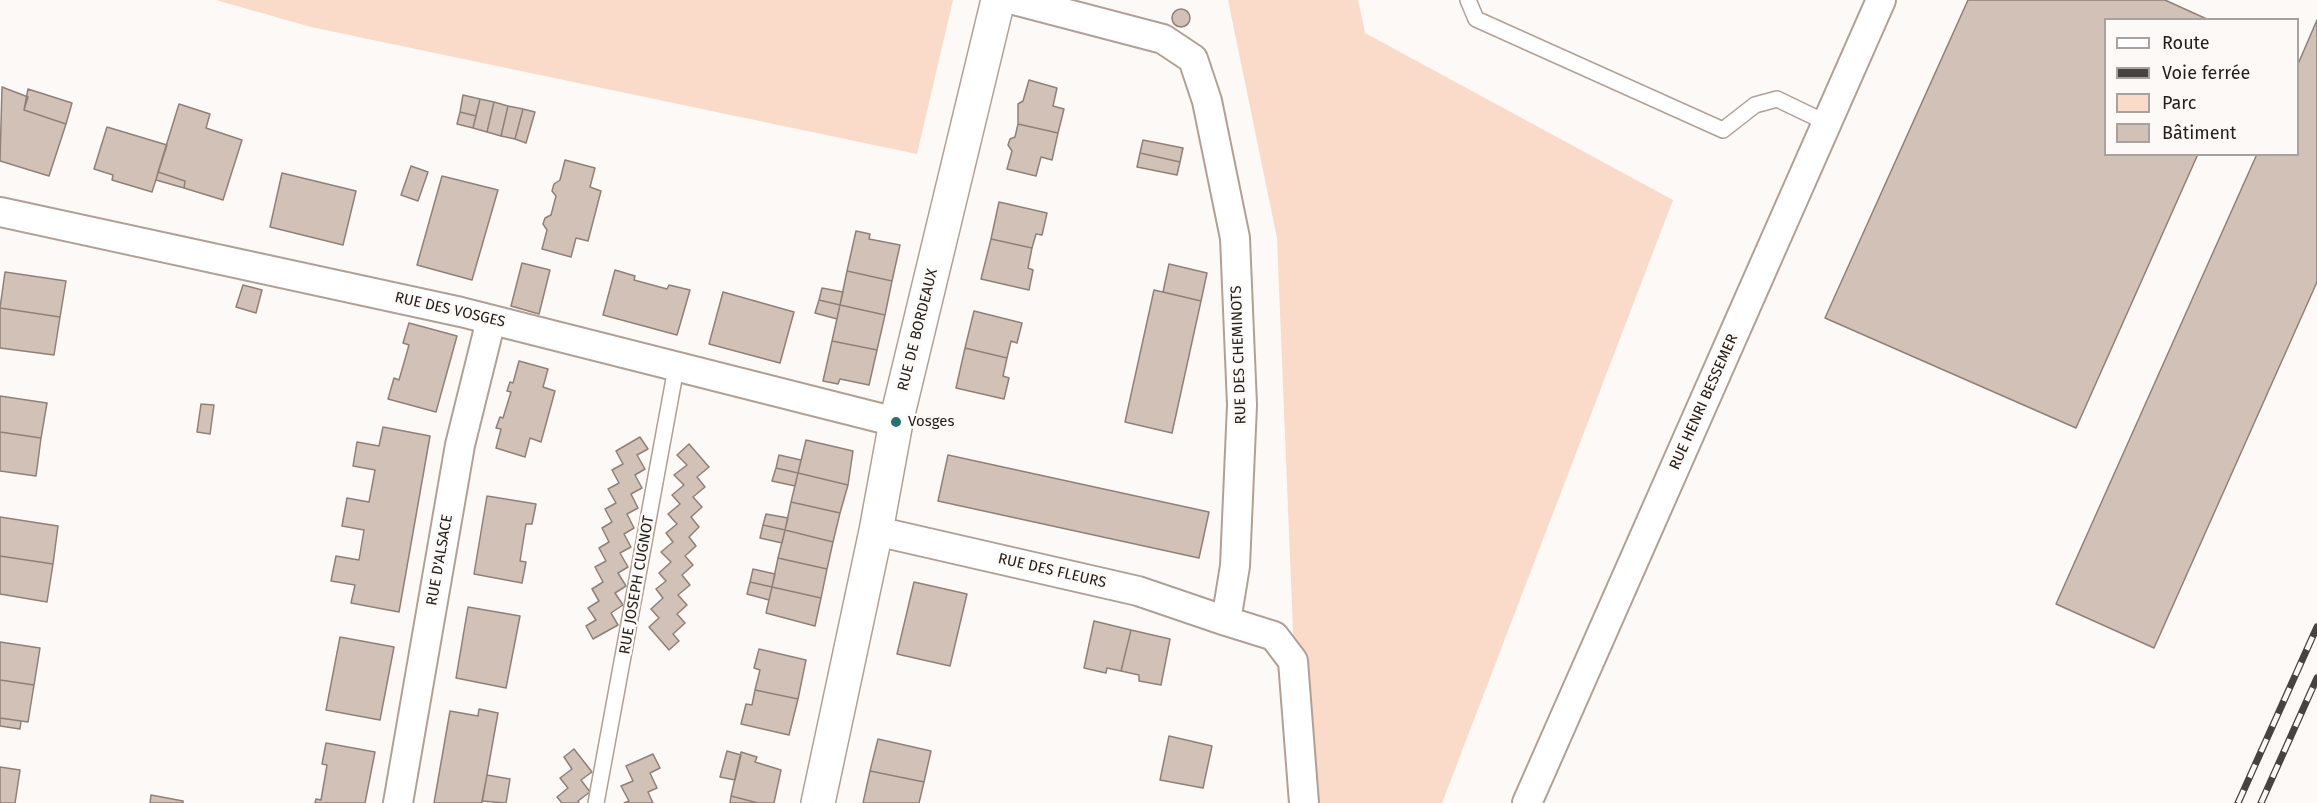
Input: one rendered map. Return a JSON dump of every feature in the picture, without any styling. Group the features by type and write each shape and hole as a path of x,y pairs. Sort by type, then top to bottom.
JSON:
{"street":[{"name":"RUE DE BORDEAUX","path":"818,803 876,531 896,422 998,0"},
{"name":"RUE DES CHEMINOTS","path":"1014,0 1163,39 1193,58 1206,101 1235,238 1242,405 1235,566 1226,621"},
{"name":"RUE HENRI BESSEMER","path":"1527,803 1881,0"},
{"name":"RUE DES VOSGES","path":"0,212 491,320 896,422"},
{"name":"RUE D'ALSACE","path":"398,803 460,445 491,320"},
{"name":"RUE DES FLEURS","path":"876,531 1138,591 1226,621"},
{"path":"1226,621 1274,636 1293,661 1304,803"}],"lane":[{"path":"1468,0 1476,19 1723,130 1755,105 1777,99 1827,123"},
{"name":"RUE JOSEPH CUGNOT","path":"596,803 676,368"}],"green space":[{"path":"216,0 953,0 917,154 311,27"},
{"path":"1228,0 1358,0 1365,33 1673,200 1442,803 1300,803 1277,238"}],"building":[{"path":"1968,0 2165,0 2205,18 2104,18 2104,156 2197,156 2076,428 1825,318"},
{"path":"1181,9 1187,12 1190,18 1187,24 1181,27 1175,24 1172,18 1175,12"},
{"path":"2317,20 2317,282 2154,648 2056,604 2256,156 2299,156 2299,62"},
{"path":"1029,80 1057,88 1053,106 1064,109 1058,133 1018,124 1018,104 1023,101"},
{"path":"2,87 28,97 24,110 66,124 49,176 0,161"},
{"path":"28,89 72,103 66,124 24,110"},
{"path":"463,95 480,99 476,116 460,112"},
{"path":"480,99 494,102 487,132 473,128"},
{"path":"494,102 508,106 501,136 487,132"},
{"path":"179,104 210,114 206,128 242,140 223,200 184,188 185,181 158,172"},
{"path":"508,106 523,109 515,139 501,136"},
{"path":"523,109 535,112 526,143 515,139"},
{"path":"460,112 476,116 473,128 457,124"},
{"path":"1018,124 1058,133 1052,160 1041,157 1036,176 1007,169 1012,151 1008,145 1010,139 1015,137"},
{"path":"107,127 167,145 152,192 112,180 113,175 94,169"},
{"path":"1143,140 1183,148 1180,162 1140,153"},
{"path":"1140,153 1180,162 1177,175 1137,167"},
{"path":"565,160 595,168 590,187 601,191 588,241 576,238 571,257 542,249 547,230 543,224 545,218 551,215 556,196 552,191 554,184 560,180"},
{"path":"411,166 428,172 418,201 401,195"},
{"path":"158,172 185,181 184,188 156,180"},
{"path":"282,173 356,191 343,245 270,227"},
{"path":"442,176 498,190 472,280 417,265"},
{"path":"999,202 1047,213 1042,235 1036,234 1032,248 991,239"},
{"path":"856,231 870,234 869,239 900,245 892,281 847,271"},
{"path":"991,239 1032,248 1028,268 1033,270 1029,290 981,279"},
{"path":"522,263 550,270 539,314 511,306"},
{"path":"1169,264 1207,273 1201,301 1163,292"},
{"path":"615,270 635,276 634,280 667,289 669,285 690,290 677,335 603,315"},
{"path":"847,271 892,281 885,315 840,305"},
{"path":"5,272 66,281 60,317 0,308"},
{"path":"243,285 262,290 256,313 236,307"},
{"path":"822,288 843,292 840,305 819,300"},
{"path":"1154,290 1201,301 1172,433 1125,422"},
{"path":"723,292 794,312 780,363 709,344"},
{"path":"819,300 840,305 837,319 815,313"},
{"path":"840,305 885,315 877,350 832,341"},
{"path":"0,308 60,317 54,355 0,348"},
{"path":"974,311 1022,323 1017,343 1011,341 1007,358 965,348"},
{"path":"409,323 457,336 436,412 388,399 394,378 399,380 409,345 403,343"},
{"path":"832,341 877,350 869,385 840,379 838,384 823,381"},
{"path":"965,348 1007,358 1003,376 1009,378 1004,399 956,388"},
{"path":"519,361 548,369 543,387 555,391 541,442 530,438 525,457 496,448 501,429 496,428 500,417 503,418 511,392 507,391 510,382 513,383"},
{"path":"0,396 47,403 41,438 0,432"},
{"path":"201,404 214,405 210,434 197,432"},
{"path":"383,427 430,436 399,612 351,603 355,585 331,581 336,556 359,560 364,530 342,526 347,498 369,502 375,470 353,466 357,442 379,446"},
{"path":"0,432 41,438 36,476 0,471"},
{"path":"640,437 648,449 637,455 645,469 635,475 642,488 631,494 638,508 627,514 634,528 624,534 631,547 620,553 628,567 618,573 626,586 615,593 623,605 611,613 618,625 593,639 586,626 596,620 588,608 599,601 592,589 603,582 595,567 606,561 599,548 609,542 602,528 612,522 605,509 616,503 608,489 619,483 612,470 623,464 616,451"},
{"path":"806,440 853,451 848,485 798,473"},
{"path":"689,444 709,467 697,477 705,487 693,497 702,507 691,517 699,527 689,537 696,546 685,556 693,565 682,575 690,585 678,595 687,605 677,614 685,623 673,634 679,641 669,650 649,627 659,618 651,609 663,598 656,589 666,581 659,573 671,562 661,552 673,542 666,533 677,524 668,514 680,504 672,495 684,485 674,475 687,465 677,455"},
{"path":"779,455 801,460 798,473 776,468"},
{"path":"948,455 1209,512 1199,558 938,501"},
{"path":"776,468 798,473 795,486 772,481"},
{"path":"798,473 848,485 840,513 791,502"},
{"path":"487,496 536,504 532,524 526,524 520,561 526,562 522,583 474,574"},
{"path":"791,502 840,513 833,542 785,530"},
{"path":"766,514 788,518 785,530 763,525"},
{"path":"0,517 58,526 53,564 0,556"},
{"path":"763,525 785,530 782,543 760,538"},
{"path":"785,530 833,542 827,569 778,558"},
{"path":"0,556 53,564 47,602 0,594"},
{"path":"778,558 827,569 821,598 772,587"},
{"path":"753,569 775,574 772,587 750,582"},
{"path":"750,582 772,587 769,600 747,594"},
{"path":"914,582 967,594 950,666 897,654"},
{"path":"772,587 821,598 815,626 766,613"},
{"path":"468,607 520,616 506,688 456,678"},
{"path":"1094,621 1131,630 1121,671 1107,668 1106,673 1084,668"},
{"path":"1131,630 1170,639 1161,685 1139,681 1139,675 1121,671"},
{"path":"340,637 394,647 380,720 326,710"},
{"path":"0,642 40,648 34,685 0,680"},
{"path":"759,649 806,660 798,699 755,690 760,670 754,668"},
{"path":"0,680 34,685 28,722 0,718"},
{"path":"755,690 798,699 789,735 741,724 746,704 752,705"},
{"path":"479,709 498,713 482,803 434,803 450,711 478,716"},
{"path":"0,718 21,721 20,729 0,726"},
{"path":"1169,736 1212,746 1203,788 1160,780"},
{"path":"878,739 931,751 924,782 870,771"},
{"path":"326,743 375,752 365,803 315,803 316,799 321,800 327,765 322,764"},
{"path":"574,749 592,772 581,780 590,792 578,801 579,803 562,803 557,797 568,788 560,778 572,769 564,757"},
{"path":"727,751 741,755 735,780 720,777"},
{"path":"741,752 757,757 755,762 781,770 774,803 758,803 731,796"},
{"path":"653,754 660,768 650,773 657,788 648,792 653,803 624,803 629,801 621,786 633,781 626,766"},
{"path":"0,767 20,770 15,803 0,803"},
{"path":"870,771 924,782 919,803 863,803"},
{"path":"487,775 510,779 506,803 482,801"},
{"path":"151,795 183,801 183,803 150,803"},
{"path":"731,796 758,803 730,803"}],"railway":[{"path":"2238,803 2317,627"},
{"path":"2261,803 2317,678"}],"place":[{"name":"Vosges","path":"896,422"}]}
